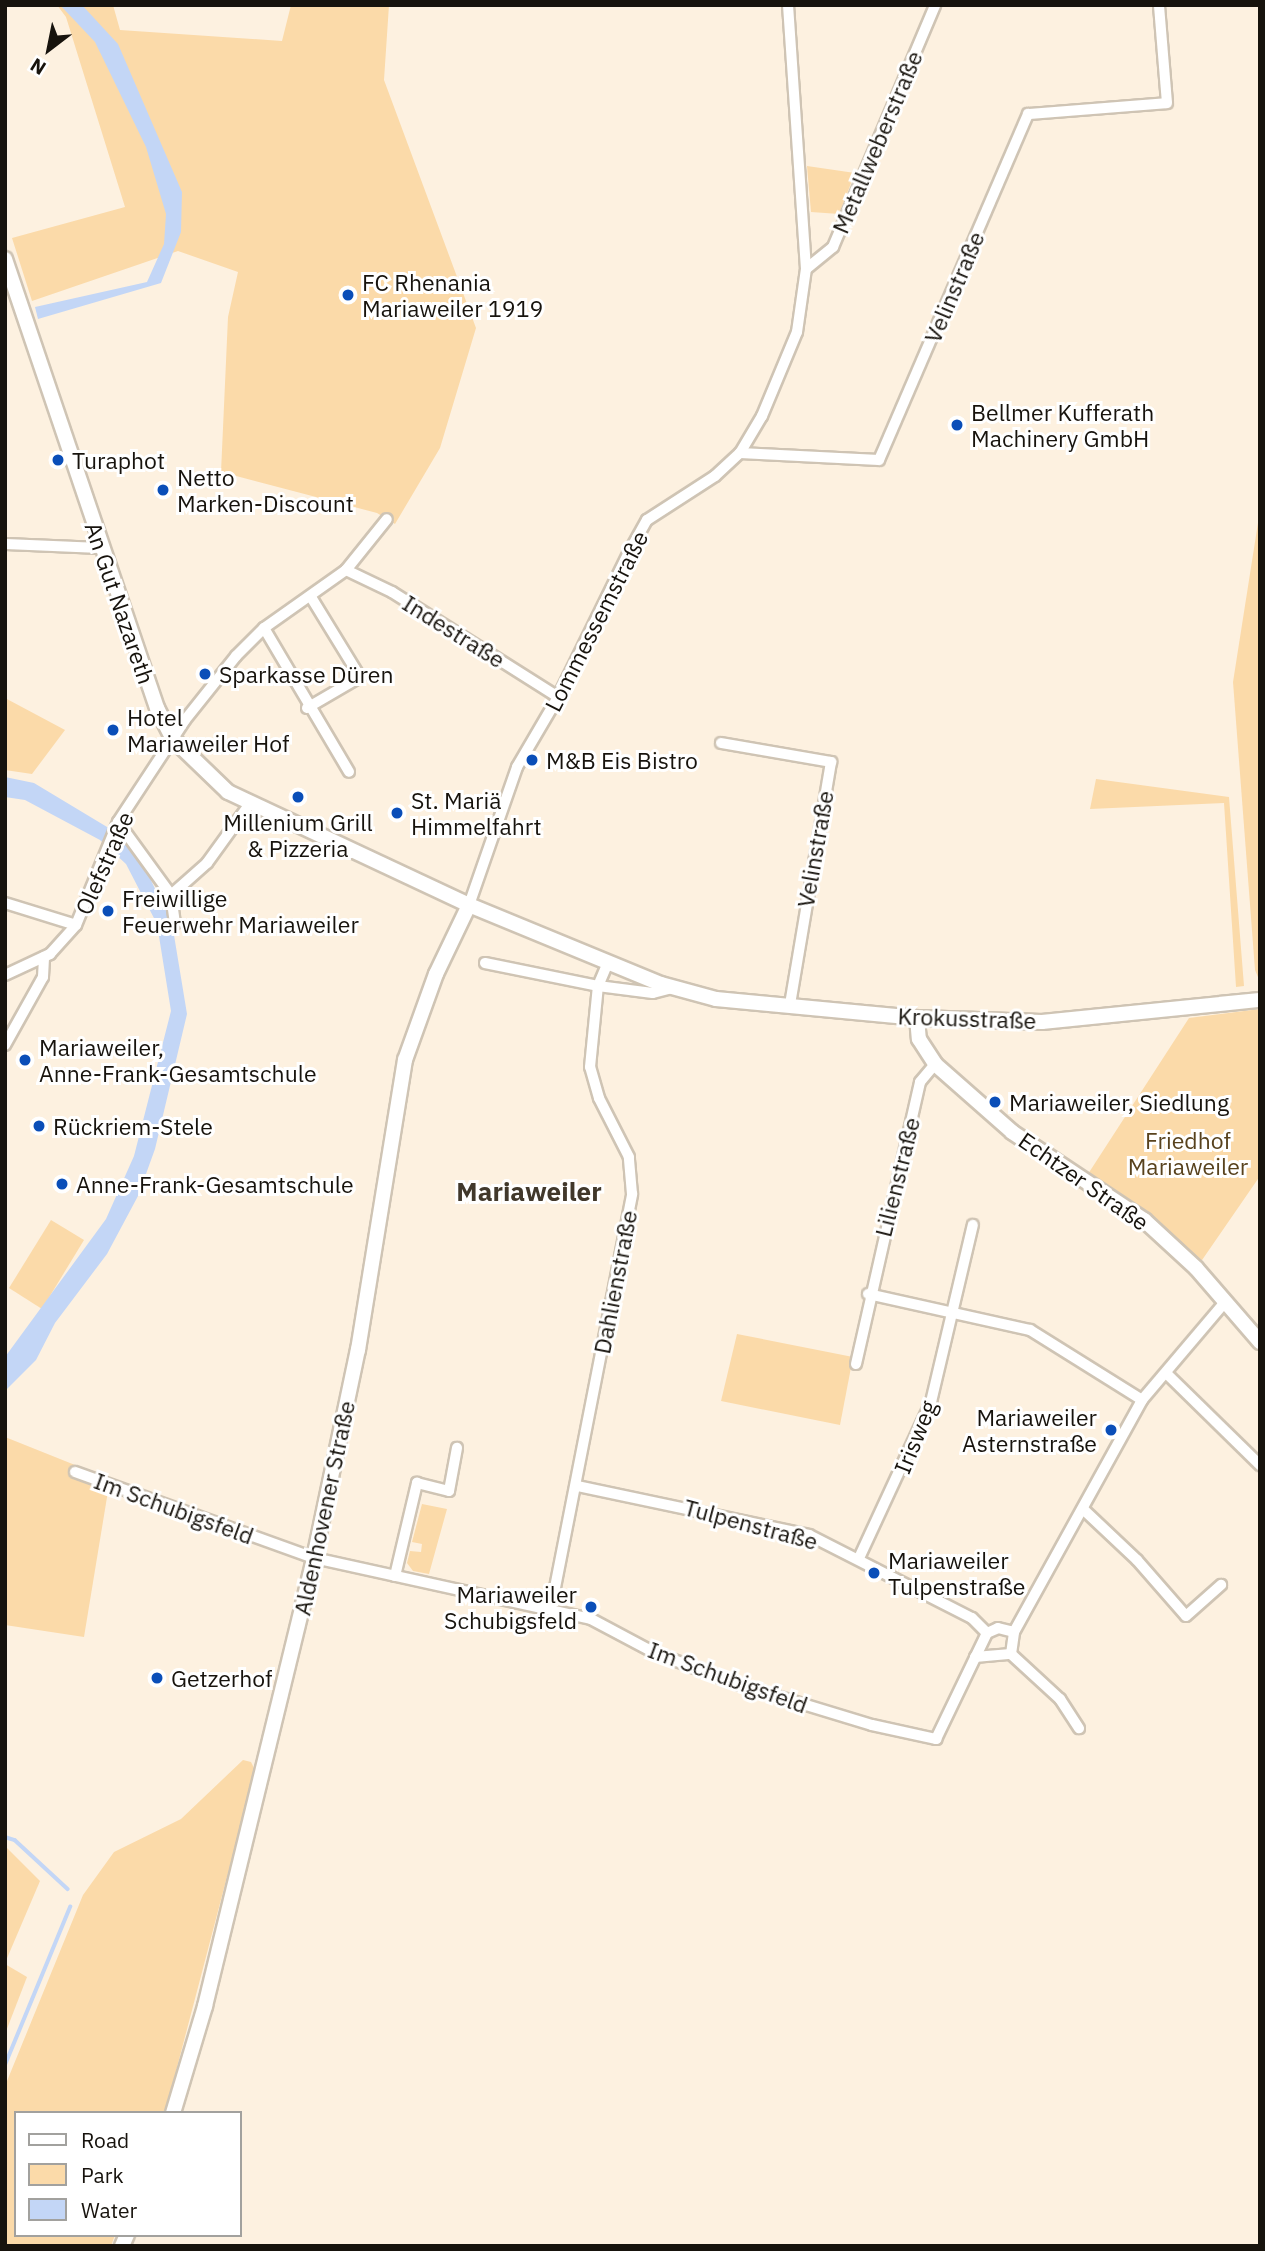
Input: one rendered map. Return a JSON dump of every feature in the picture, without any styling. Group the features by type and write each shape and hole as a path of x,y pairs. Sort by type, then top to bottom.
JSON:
{"main road":[{"name":"An Gut Nazareth","path":"5,258 156,708 173,739 205,774 249,804 469,905"},
{"name":"Krokusstraße","path":"469,905 608,963 716,999 916,1018 1042,1022 1260,1000"},
{"name":"Aldenhovener Straße","path":"174,2111 205,2006 314,1558 358,1350 405,1060 436,974 469,905"},
{"name":"Echtzer Straße","path":"916,1018 919,1039 935,1064 1012,1132 1144,1220 1196,1268 1260,1342"}],"street":[{"name":"Lommessemstraße","path":"469,905 517,767 558,697 647,520 715,476 740,453 762,416 797,332 806,269 789,5"},
{"name":"Metallweberstraße","path":"806,269 833,247 935,5"},
{"name":"Velinstraße","path":"740,453 879,460 1028,114 1167,103 1159,5"},
{"path":"173,739 236,656 264,628 346,570 387,519"},
{"path":"5,544 101,548"},
{"name":"Indestraße","path":"346,570 392,592 558,697"},
{"path":"307,708 360,677 311,597"},
{"path":"264,628 307,708 349,772"},
{"name":"Olefstraße","path":"5,904 76,925 117,825 173,739"},
{"name":"Velinstraße","path":"720,743 831,762 790,1005"},
{"path":"171,895 207,863 249,804"},
{"path":"117,825 171,895 175,924"},
{"path":"5,975 44,957 76,925"},
{"path":"5,1045 43,977 44,957"},
{"name":"Krokusstraße","path":"485,963 598,986 653,993 675,987"},
{"name":"Dahlienstraße","path":"551,1608 632,1194 629,1157 599,1098 590,1067 598,986 608,963"},
{"name":"Lilienstraße","path":"856,1364 869,1294 920,1082 935,1064"},
{"path":"951,1310 974,1225"},
{"path":"869,1294 951,1310 1030,1330 1142,1400"},
{"path":"1011,1654 1014,1632 1084,1510 1142,1400 1225,1302"},
{"name":"Irisweg","path":"859,1558 931,1402 951,1310"},
{"path":"1167,1373 1260,1465"},
{"path":"395,1576 417,1483 449,1491 457,1448"},
{"name":"Im Schubigsfeld","path":"75,1472 314,1558 551,1608 605,1625 653,1652 712,1675 914,1737 936,1739 975,1657"},
{"name":"Tulpenstraße","path":"577,1486 809,1535 859,1558 972,1618 987,1633"},
{"path":"1084,1510 1137,1560 1186,1616 1221,1585"},
{"path":"975,1657 987,1633 998,1628 1014,1632"},
{"path":"975,1657 1011,1654 1060,1699 1079,1728"}],"green space":[{"path":"57,5 113,5 120,30 282,41 291,5 389,5 384,80 476,328 440,448 395,524 377,513 221,472 228,317 238,272 178,251 32,301 12,238 125,207 66,17"},
{"path":"807,166 855,173 839,214 811,212"},
{"path":"1260,510 1260,982 1255,970 1233,682"},
{"path":"5,698 65,730 32,774 5,770"},
{"path":"1096,779 1229,797 1244,986 1236,987 1224,803 1090,809"},
{"name":"Friedhof Mariaweiler","path":"1260,1009 1260,1176 1200,1263 1148,1215 1088,1174 1189,1018"},
{"path":"51,1220 84,1240 42,1309 9,1288"},
{"path":"737,1334 853,1357 840,1425 721,1401"},
{"path":"5,1437 110,1479 84,1637 5,1625"},
{"path":"422,1504 447,1509 429,1574 413,1571 407,1563 410,1551 421,1552 422,1544 412,1542"},
{"path":"243,1760 251,1762 255,1770 166,2111 14,2111 14,2237 114,2237 111,2246 5,2246 5,2086 83,1895 114,1852 181,1819"},
{"path":"5,1846 40,1881 5,1963"},
{"path":"5,1964 27,1977 5,2034"}],"water":[{"path":"60,5 82,5 118,44 182,192 181,232 161,283 38,319 35,307 147,282 164,244 166,214 146,147 95,42"},
{"path":"5,777 34,783 132,842 172,923 187,1014 155,1149 138,1196 107,1254 55,1323 36,1360 5,1391 5,1357 106,1219 134,1156 171,1011 157,924 126,864 100,840 25,800 5,797"}],"waterway":[{"path":"5,1837 15,1840 68,1889"},
{"path":"5,2065 70,1907"}],"place":[{"name":"FC Rhenania Mariaweiler 1919","path":"348,295"},
{"name":"Bellmer Kufferath Machinery GmbH","path":"957,425"},
{"name":"Turaphot","path":"58,460"},
{"name":"Netto Marken-Discount","path":"163,490"},
{"name":"Sparkasse Düren","path":"205,674"},
{"name":"Hotel Mariaweiler Hof","path":"113,730"},
{"name":"M&B Eis Bistro","path":"532,760"},
{"name":"Millenium Grill & Pizzeria","path":"298,797"},
{"name":"St. Mariä Himmelfahrt","path":"397,813"},
{"name":"Freiwillige Feuerwehr Mariaweiler","path":"108,911"},
{"name":"Mariaweiler, Anne-Frank-Gesamtschule","path":"25,1060"},
{"name":"Mariaweiler, Siedlung","path":"995,1102"},
{"name":"Rückriem-Stele","path":"39,1126"},
{"name":"Anne-Frank-Gesamtschule","path":"62,1184"},
{"name":"Mariaweiler Asternstraße","path":"1111,1430"},
{"name":"Mariaweiler Tulpenstraße","path":"874,1573"},
{"name":"Mariaweiler Schubigsfeld","path":"591,1607"},
{"name":"Getzerhof","path":"157,1678"}],"district":[{"name":"Mariaweiler","path":"529,1192"}]}
